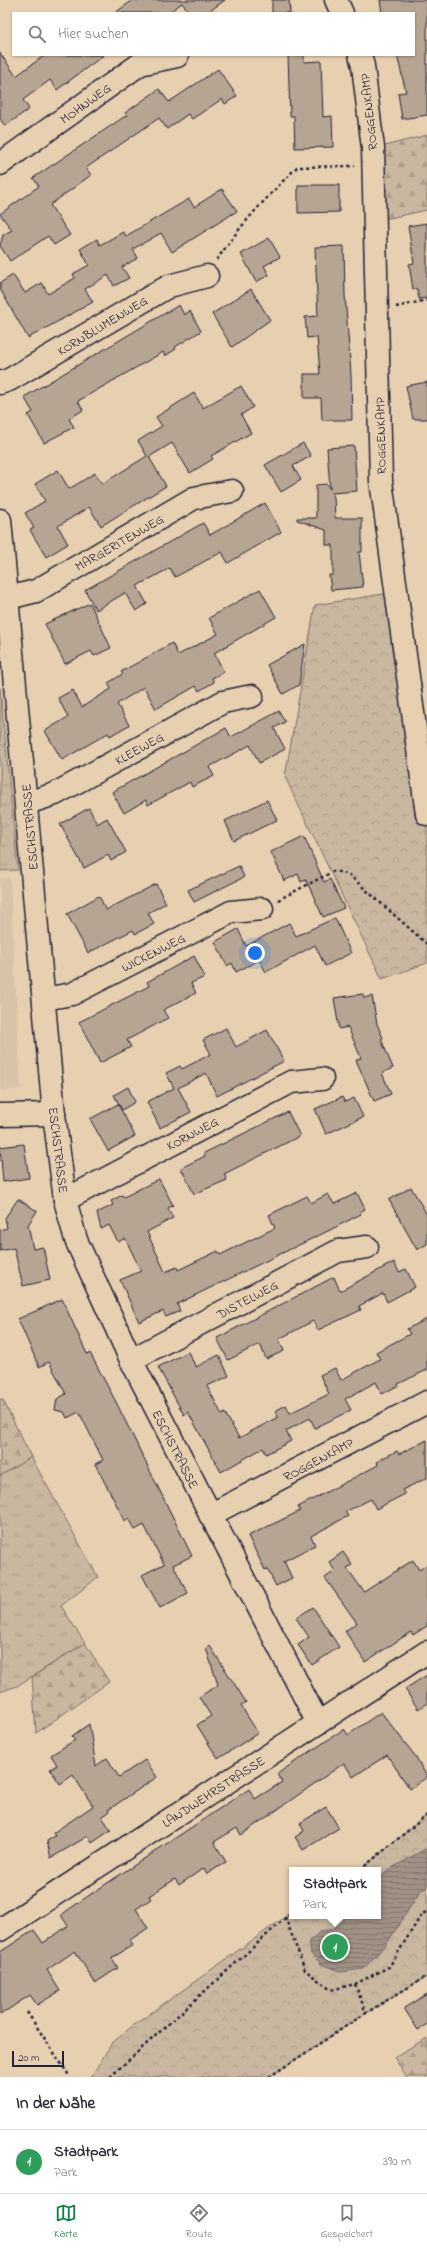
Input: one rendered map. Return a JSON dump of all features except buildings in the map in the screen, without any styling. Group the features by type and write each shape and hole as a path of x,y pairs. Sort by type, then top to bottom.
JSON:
{"street":[{"path":"336,0 342,12"},
{"name":"MOHNWEG","path":"0,164 140,64 177,56"},
{"name":"ROGGENKAMP","path":"360,56 364,73 373,166 381,481 427,814"},
{"name":"KORNBLUMENWEG","path":"0,383 9,380 169,286 207,276"},
{"name":"MARGERITENWEG","path":"8,598 36,591 194,498 232,491"},
{"name":"ESCHSTRASSE","path":"0,520 27,803 54,1114 65,1200 76,1240 131,1360 318,1723"},
{"name":"KLEEWEG","path":"27,803 55,794 223,702 252,696"},
{"name":"WICKENWEG","path":"44,999 72,994 231,912 262,909"},
{"name":"KORNWEG","path":"65,1200 291,1082 322,1079"},
{"path":"0,1115 54,1114"},
{"name":"DISTELWEG","path":"131,1360 338,1251 367,1247"},
{"name":"ROGGENKAMP","path":"210,1515 427,1402"},
{"name":"LANDWEHRSTRASSE","path":"0,1930 427,1652"}],"path":[{"path":"207,276 230,240 265,199 297,167 373,166"},
{"path":"377,310 427,300"},
{"path":"262,909 334,872 348,874 427,944"},
{"path":"364,1867 427,1814"},
{"path":"285,1917 305,1970 331,1990 355,1984 389,1967 422,1914 427,1912"},
{"path":"110,2077 289,1914"},
{"path":"269,2077 366,2012 427,1976"},
{"path":"355,1984 366,2012"},
{"path":"27,2012 70,2077"}],"shaded area":[{"path":"10,878 21,1089 0,1091 0,879"},
{"path":"427,1848 427,1888 421,1890 386,1945 363,1969 342,1972 321,1964 311,1954 309,1941 320,1932 332,1929 344,1919 381,1919 381,1876 385,1872"}],"green space":[{"path":"427,135 427,210 385,219 381,147"},
{"path":"396,592 427,814 427,963 382,979 285,777 315,605"},
{"path":"0,688 18,870 0,871"},
{"path":"0,1399 3,1400 31,1457 0,1476"},
{"path":"31,1457 98,1577 61,1606 85,1643 17,1686 0,1692 0,1476"},
{"path":"85,1643 109,1682 36,1733 32,1677"},
{"path":"427,1815 427,1976 366,2013 269,2077 91,2077 112,2043 130,2028 289,1914 289,1919 381,1919 381,1867 364,1867"},
{"path":"427,2038 427,2077 406,2077 394,2057"}],"place":[{"name":"Stadtpark","path":"335,1947"}]}
